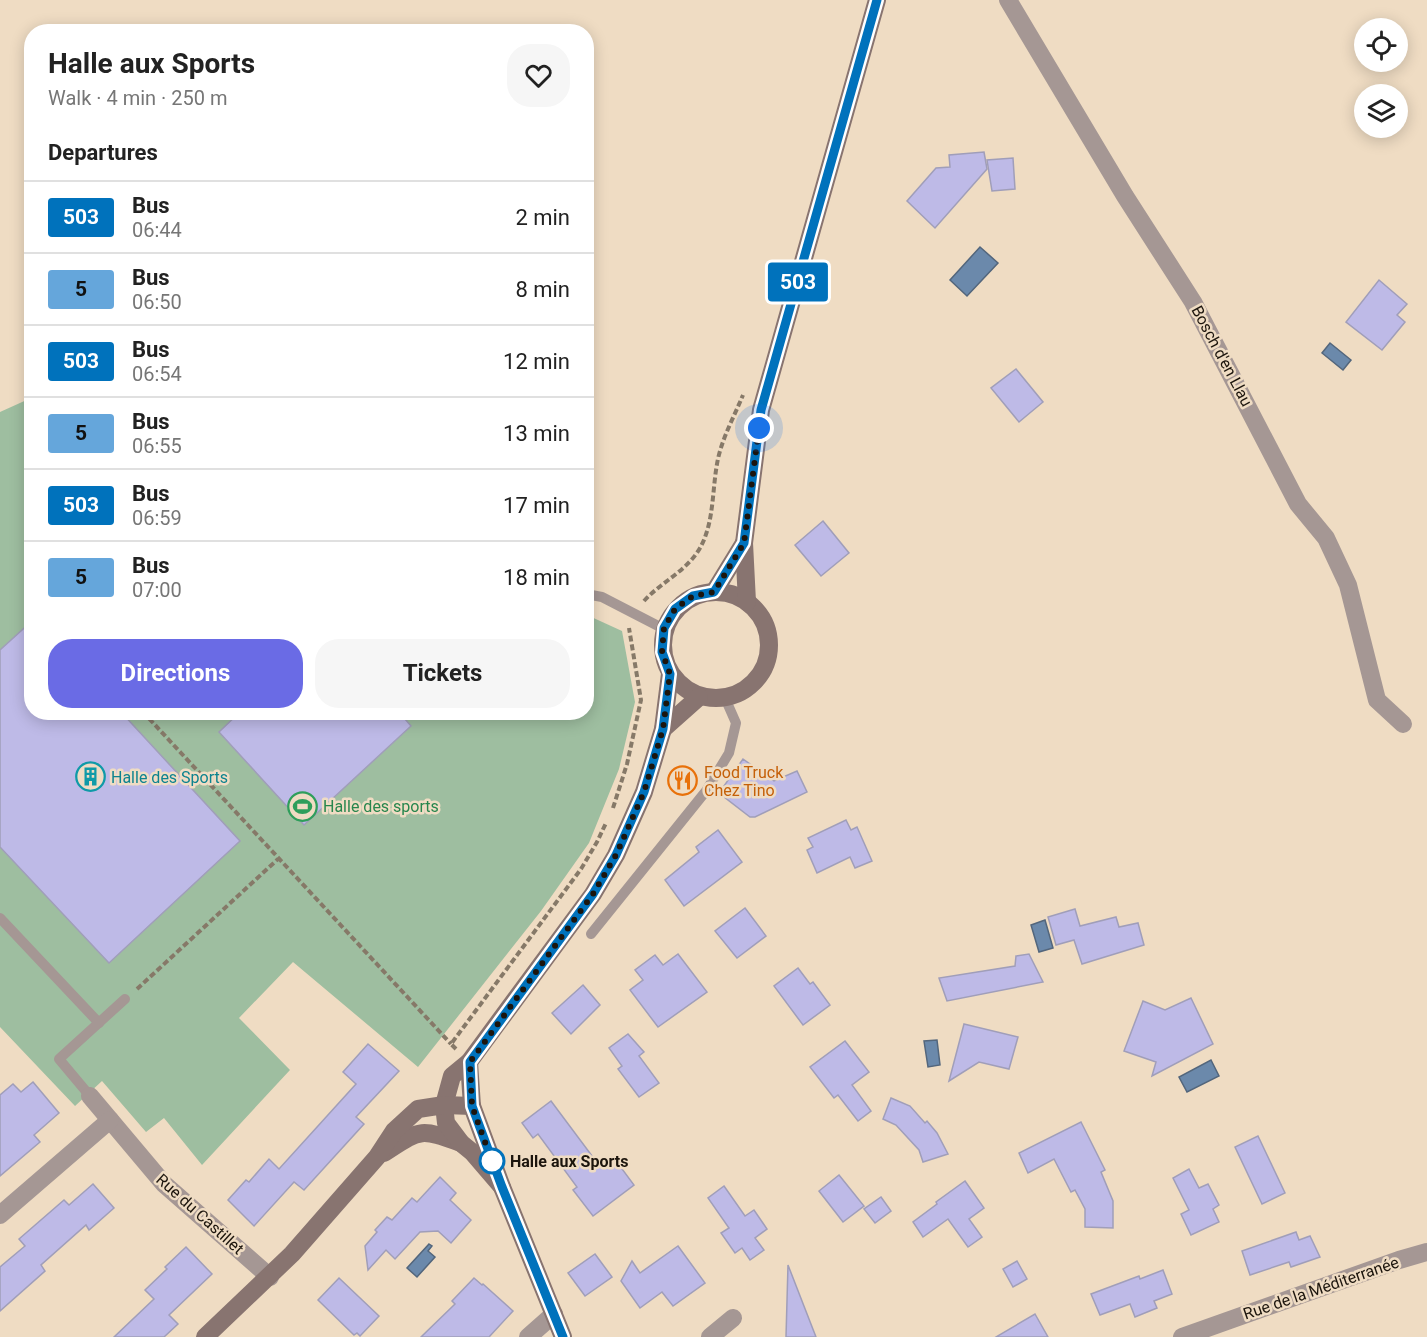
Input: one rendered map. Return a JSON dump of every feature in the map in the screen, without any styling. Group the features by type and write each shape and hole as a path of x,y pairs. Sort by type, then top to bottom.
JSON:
{"main road":[{"path":"747,602 744,543 761,410 877,0"},
{"path":"714,592 744,543"},
{"path":"714,592 732,594 747,602 761,617 769,637 768,657 759,677 744,691 725,698 699,697 682,688 670,674 662,652 664,628 675,609 693,596 714,592"},
{"path":"461,1143 445,1114 452,1076 470,1062 593,894 616,855 644,792 663,729 670,674"},
{"path":"663,729 699,697"},
{"path":"470,1062 472,1106 563,1337"},
{"path":"377,1157 412,1134 425,1122 472,1106"},
{"path":"205,1337 270,1276 323,1219 377,1157 394,1131 418,1109 445,1114"},
{"path":"412,1134 429,1131 461,1143 472,1152 502,1187"}],"street":[{"name":"Bosch d'en Llau","path":"1008,0 1125,195 1193,302 1298,504 1326,538 1348,585 1377,700 1403,724"},
{"name":"Rue du Castillet","path":"90,1096 164,1184 270,1276"},
{"path":"0,1215 110,1120"},
{"name":"Rue de la Méditerranée","path":"1182,1337 1427,1252"},
{"path":"528,1337 554,1314"},
{"path":"710,1337 733,1318"}],"lane":[{"path":"594,596 602,597 664,628"},
{"path":"591,934 706,790 729,753 736,723 725,698"},
{"path":"0,918 99,1023"},
{"path":"90,1096 59,1059 126,999"}],"path":[{"path":"451,1044 581,868 597,842 614,806 627,764 641,700 629,631 633,613 654,590 684,568 699,550 708,531 717,461 745,389"},
{"path":"150,720 470,1062"},
{"path":"126,999 278,859"}],"green space":[{"name":"Halle des sports","path":"24,401 24,720 594,720 594,618 622,631 635,702 619,769 589,843 541,911 418,1067 293,962 239,1018 290,1070 202,1165 164,1118 146,1132 102,1081 75,1106 0,1027 0,412"}],"water":[{"path":"980,247 998,263 967,296 950,280"},
{"path":"1330,343 1351,360 1343,370 1322,353"},
{"path":"1045,920 1053,948 1039,952 1031,925"},
{"path":"937,1040 940,1065 928,1067 924,1041"},
{"path":"1211,1060 1219,1076 1187,1092 1179,1077"},
{"path":"429,1244 432,1246 428,1251 435,1257 417,1277 407,1268"}],"building":[{"path":"984,152 987,169 935,228 907,201 936,168 950,167 949,155"},
{"path":"1013,158 1015,189 992,191 987,160"},
{"path":"1379,280 1407,304 1397,315 1405,322 1382,350 1346,322"},
{"path":"1016,369 1043,402 1019,422 991,388"},
{"path":"823,521 849,553 821,576 795,545"},
{"name":"Halle des Sports","path":"24,628 24,720 128,720 240,841 109,963 0,847 0,650"},
{"path":"232,720 406,720 411,726 304,825 219,732"},
{"path":"743,759 774,781 797,771 807,792 755,817 750,817 719,793"},
{"path":"846,820 851,830 857,827 872,861 855,868 850,857 817,873 807,850 813,847 808,838"},
{"path":"718,830 742,862 684,906 665,880 699,852 696,847"},
{"path":"745,908 766,936 737,958 715,931"},
{"path":"1075,909 1080,926 1116,917 1119,927 1138,923 1144,945 1082,964 1074,940 1056,945 1048,917"},
{"path":"678,954 707,992 658,1027 630,990 643,980 635,970 655,955 663,965"},
{"path":"1029,954 1043,982 947,1001 939,978 1015,966 1016,956"},
{"path":"798,968 810,984 813,982 830,1005 803,1025 774,986"},
{"path":"583,985 600,1005 571,1034 552,1013"},
{"path":"1191,998 1213,1044 1152,1076 1156,1062 1124,1051 1143,1001 1165,1010"},
{"path":"964,1024 1018,1037 1009,1069 979,1062 949,1081"},
{"path":"628,1034 644,1052 639,1056 659,1083 639,1097 618,1069 622,1066 609,1048"},
{"path":"845,1041 869,1072 852,1085 871,1111 858,1121 838,1095 834,1098 810,1067"},
{"path":"368,1044 399,1071 356,1117 364,1124 304,1190 294,1182 254,1226 228,1200 246,1180 249,1182 269,1159 279,1169 356,1084 343,1072"},
{"path":"33,1082 59,1113 34,1135 40,1142 0,1176 0,1095 13,1084 21,1092"},
{"path":"891,1098 910,1106 925,1123 927,1121 937,1133 948,1154 923,1162 919,1150 896,1125 883,1119"},
{"path":"551,1101 601,1168 614,1158 634,1185 593,1216 573,1190 577,1187 538,1134 533,1138 522,1123"},
{"path":"1081,1122 1105,1170 1101,1172 1113,1201 1113,1228 1085,1227 1085,1209 1075,1190 1071,1192 1054,1159 1028,1173 1019,1153"},
{"path":"1258,1136 1285,1193 1262,1204 1235,1147"},
{"path":"1189,1169 1199,1188 1208,1184 1219,1205 1213,1209 1219,1222 1191,1235 1181,1214 1189,1210 1173,1178"},
{"path":"839,1175 864,1206 843,1222 819,1191"},
{"path":"440,1177 456,1193 450,1200 471,1220 451,1243 438,1231 420,1232 395,1259 386,1250 368,1270 365,1246 377,1232 375,1230 387,1217 392,1220 412,1198 417,1202"},
{"path":"965,1181 984,1208 969,1219 982,1237 968,1247 948,1219 923,1237 913,1222"},
{"path":"93,1184 114,1208 89,1230 86,1225 41,1265 45,1271 0,1311 0,1267 25,1246 19,1239 64,1200 69,1205"},
{"path":"724,1186 745,1216 754,1210 767,1229 755,1238 764,1250 750,1260 742,1248 735,1253 721,1233 729,1228 708,1198"},
{"path":"881,1197 891,1211 875,1223 864,1209"},
{"path":"1296,1232 1299,1240 1310,1236 1320,1257 1291,1267 1289,1262 1250,1275 1242,1251"},
{"path":"678,1246 705,1283 673,1306 662,1292 640,1308 621,1281 632,1261 640,1273"},
{"path":"186,1247 212,1274 169,1315 178,1324 164,1337 114,1337 154,1299 145,1290"},
{"path":"595,1254 612,1277 585,1296 568,1273"},
{"path":"1017,1261 1027,1279 1013,1287 1003,1269"},
{"path":"788,1265 816,1337 786,1337"},
{"path":"1163,1270 1172,1294 1154,1301 1157,1308 1135,1317 1130,1304 1100,1315 1091,1294 1139,1276 1140,1279"},
{"path":"339,1278 379,1316 360,1336 357,1333 354,1335 318,1300"},
{"path":"474,1278 513,1311 489,1337 421,1337 455,1304 452,1301"},
{"path":"1035,1314 1048,1337 996,1337"}],"bus line":[{"name":"503","path":"563,1337 472,1106 470,1062 593,894 616,855 644,792 663,729 670,674 662,652 664,628 675,609 693,596 714,592 744,543 761,410 877,0"}],"place":[{"name":"Halle des Sports","path":"90,777"},
{"name":"Food Truck Chez Tino","path":"683,781"},
{"name":"Halle des sports","path":"302,806"},
{"name":"Halle aux Sports","path":"492,1161"}],"route":[{"path":"492,1161 494,1167 472,1106 470,1062 593,894 616,855 644,792 663,729 670,674 662,652 664,628 675,609 693,596 714,592 744,543 759,428"}]}
